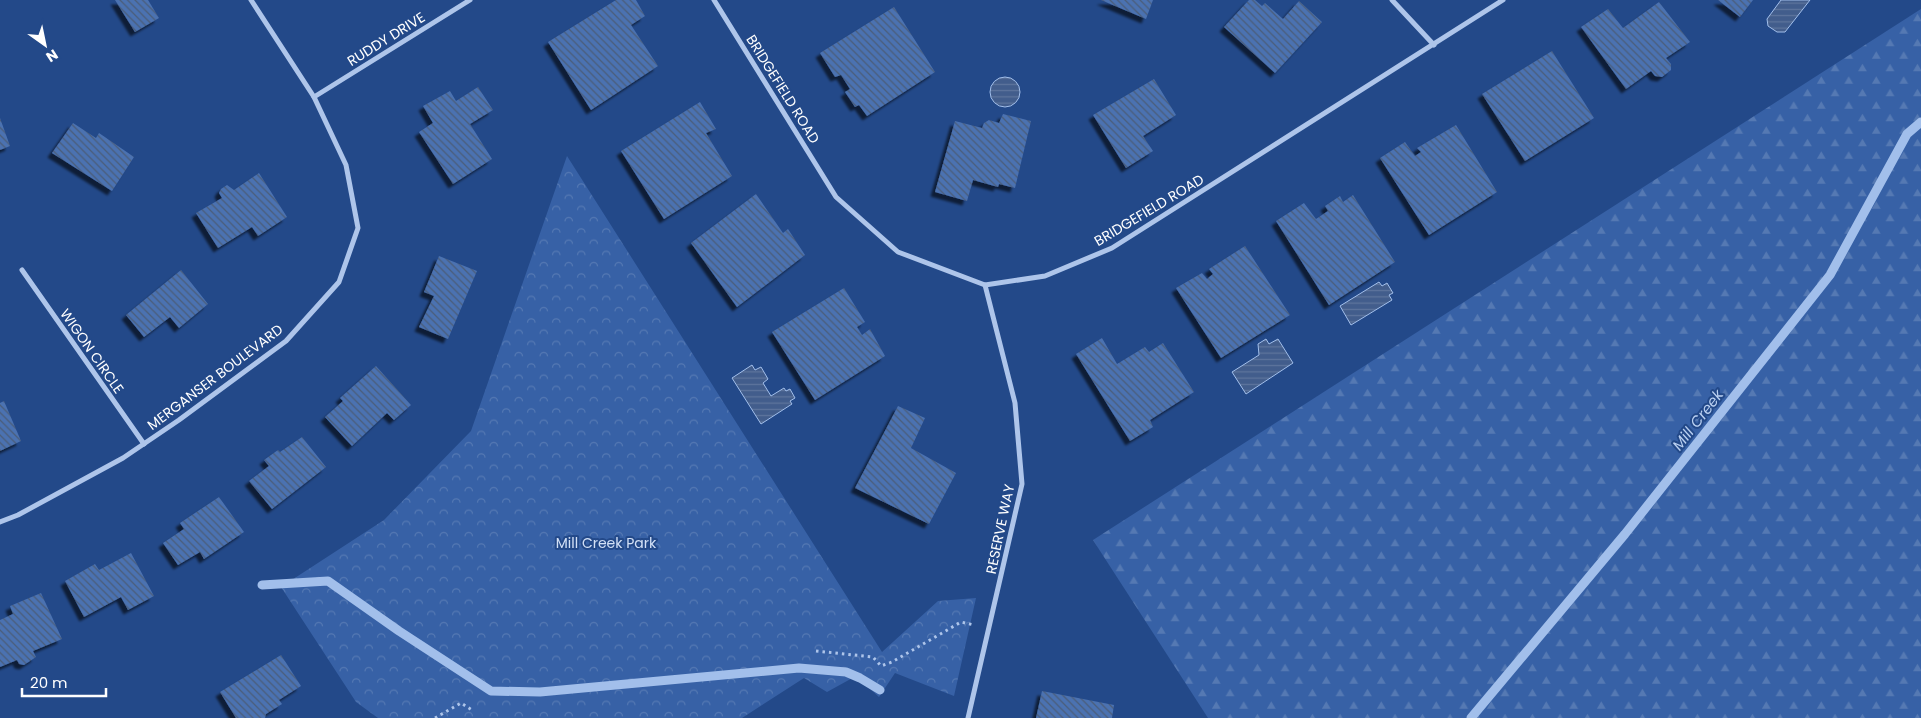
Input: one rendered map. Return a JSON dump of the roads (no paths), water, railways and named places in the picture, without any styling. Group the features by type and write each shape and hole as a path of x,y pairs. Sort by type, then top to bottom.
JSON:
{"street":[{"name":"MERGANSER BOULEVARD","path":"0,522 44,501 123,458 144,444 286,341 340,282 358,228 346,165 314,97 251,0"},
{"name":"RUDDY DRIVE","path":"314,97 470,0"},
{"name":"BRIDGEFIELD ROAD","path":"714,0 836,197 898,252 985,285 1045,276 1112,248 1503,0"},
{"path":"1392,0 1434,44"},
{"name":"WIGON CIRCLE","path":"22,270 144,444"},
{"name":"RESERVE WAY","path":"968,718 1022,484 1015,403 985,285"}],"waterway":[{"name":"Mill Creek","path":"1471,718 1625,534 1830,275 1907,134 1921,122"},
{"path":"262,585 328,581 399,631 491,691 540,692 799,668 846,672 880,690"}],"park label":[{"name":"Mill Creek Park","path":"606,543"}]}
